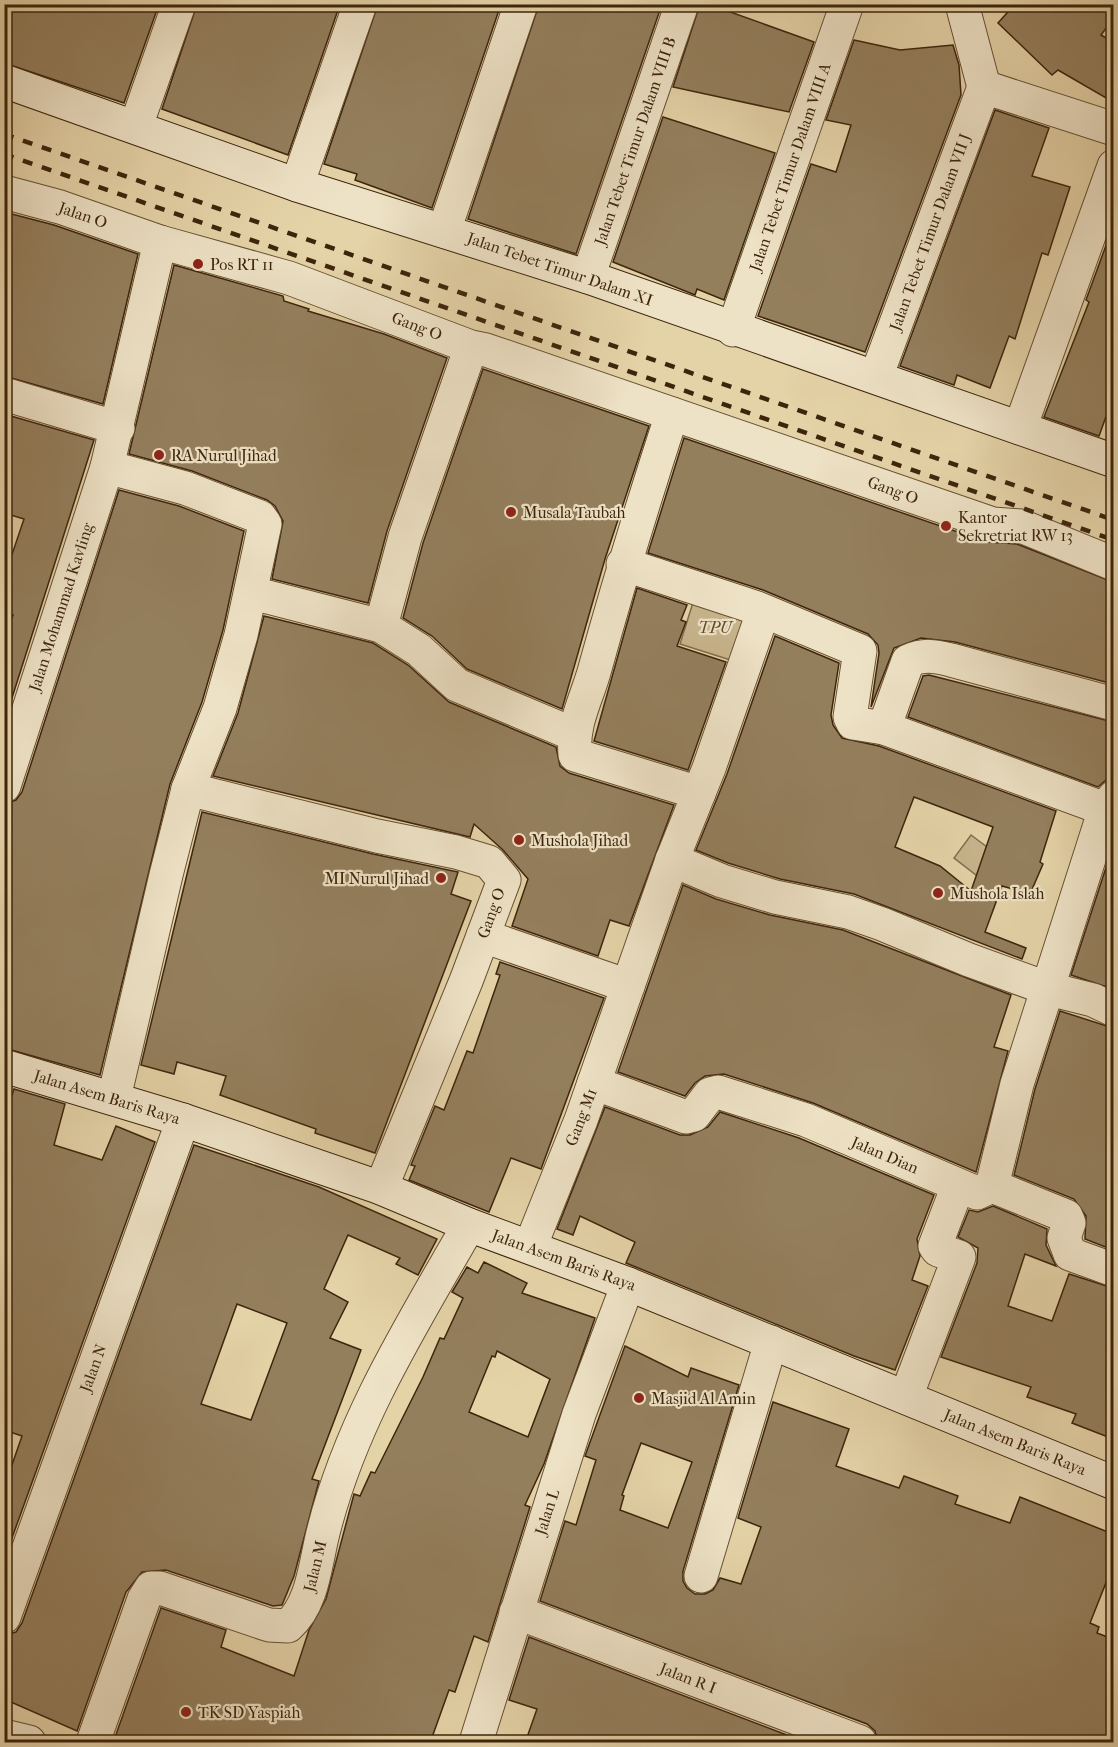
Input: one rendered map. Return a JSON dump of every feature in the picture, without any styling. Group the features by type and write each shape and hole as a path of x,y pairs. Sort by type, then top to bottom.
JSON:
{"street":[{"path":"136,126 179,4"},
{"path":"297,184 360,4"},
{"path":"444,231 521,4"},
{"name":"Jalan Tebet Timur Dalam VIII B","path":"588,277 682,4"},
{"name":"Jalan Tebet Timur Dalam VIII A","path":"733,330 847,4"},
{"path":"962,4 984,87 1113,129"},
{"name":"Jalan Tebet Timur Dalam XI","path":"4,81 297,184 588,277 733,330 876,377 1113,461"},
{"name":"Jalan Tebet Timur Dalam VII J","path":"876,377 984,87"},
{"path":"1020,428 1113,166"},
{"name":"Jalan O","path":"4,192 60,207 160,242"},
{"name":"Gang O","path":"160,242 288,278 471,347 486,350 993,524 1021,526 1113,564"},
{"name":"Jalan Mohammad Kavling","path":"4,786 107,467 160,242"},
{"path":"381,626 405,537 471,347"},
{"path":"4,394 118,428"},
{"path":"574,744 623,564 672,414"},
{"path":"107,467 185,488 264,519 265,524 252,593 220,708 188,789 114,1098"},
{"path":"623,564 759,610 860,651 860,670 850,717 853,723 884,728 1109,803 1104,845 1049,989 1017,1084 992,1186"},
{"path":"252,593 381,626 419,650 458,685 574,744 699,793 761,618 759,610"},
{"path":"884,728 908,661 919,656 929,655 951,660 1113,704"},
{"name":"Gang O","path":"188,789 280,810 376,836 456,852 489,862 504,880 381,1188"},
{"name":"Gang M1","path":"530,1246 594,1083 672,860 699,793"},
{"path":"672,860 722,881 775,897 848,912 1049,989 1093,1000 1113,1010"},
{"path":"483,936 628,986"},
{"name":"Jalan Asem Baris Raya","path":"4,1066 183,1120 381,1188 469,1225 628,1284 1113,1483"},
{"name":"Jalan Dian","path":"594,1083 686,1117 694,1115 710,1094 718,1092 806,1120 958,1186"},
{"name":"Jalan N","path":"4,1617 183,1120"},
{"path":"906,1397 959,1257 938,1250 935,1246 958,1186 977,1193 992,1186 1066,1216 1069,1223 1065,1238 1070,1254 1113,1270"},
{"name":"Jalan M","path":"93,1743 144,1599 151,1588 160,1588 269,1624 288,1626 296,1619 308,1596 324,1527 359,1424 469,1225"},
{"name":"Jalan L","path":"476,1743 579,1414 628,1284"},
{"path":"701,1576 771,1342"},
{"name":"Jalan R I","path":"516,1612 860,1743"},
{"path":"4,1736 29,1743"}],"green space":[{"name":"TPU","path":"696,593 759,612 743,664 680,644"},
{"path":"971,835 1007,862 989,885 954,858"}],"building":[{"path":"4,4 159,4 124,103 4,63"},
{"path":"197,4 340,4 288,155 162,109"},
{"path":"378,4 501,4 432,208 355,180 357,174 324,164"},
{"path":"539,4 662,4 576,254 468,219"},
{"path":"700,4 708,4 814,42 789,112 673,87"},
{"path":"1015,4 1113,4 1113,19 1101,35 1113,42 1113,102 1058,70 1052,75 998,23"},
{"path":"854,40 900,50 953,45 959,65 961,95 865,352 758,316 811,164 836,172 851,125 826,120"},
{"path":"995,110 1049,128 1032,176 1070,187 1048,255 1042,253 1015,339 1009,336 990,388 957,375 954,385 900,366"},
{"path":"663,117 775,153 724,300 697,289 695,295 613,262"},
{"path":"4,212 54,225 138,254 103,404 4,376"},
{"path":"1112,229 1113,397 1099,436 1044,417 1089,302 1086,300"},
{"path":"174,265 283,296 284,301 309,309 308,311 384,334 447,358 387,531 368,603 272,579 283,521 275,506 267,500 192,471 129,454"},
{"path":"483,369 649,426 605,559 562,709 467,669 432,636 403,618 423,543"},
{"path":"4,414 94,440 4,723 4,639 13,615 4,612 4,578 24,519 4,513"},
{"path":"684,438 987,542 1017,544 1113,582 1113,684 955,642 921,638 894,648 871,707 879,653 878,645 868,634 763,590 648,553"},
{"path":"119,490 179,506 244,531 223,630 202,702 170,784 100,1075 4,1048 4,804 16,800 22,792"},
{"path":"637,588 687,605 681,620 686,622 677,646 726,662 688,770 594,741"},
{"path":"264,616 373,643 408,665 449,702 556,747 560,766 569,773 674,805 629,926 610,920 598,956 512,926 528,879 503,850 474,824 470,837 213,776 238,713"},
{"path":"775,636 839,663 831,715 833,725 842,738 879,746 1056,811 1040,862 1043,864 1030,894 1002,886 985,932 1026,948 1022,959 854,894 780,879 728,863 696,850 727,774","holes":["914,797 993,827 971,891 940,866 895,847"]},
{"path":"929,675 1113,722 1113,779 1106,780 1098,787 908,717 923,676"},
{"path":"202,812 373,854 458,872 451,894 471,901 375,1153 315,1133 316,1129 220,1095 226,1076 177,1062 174,1074 141,1065"},
{"path":"1113,849 1113,989 1071,975"},
{"path":"683,885 716,899 770,915 843,930 1011,995 994,1047 1008,1051 976,1172 813,1103 724,1074 705,1076 695,1083 685,1096 618,1072"},
{"path":"500,962 604,998 541,1169 511,1158 489,1212 409,1180 415,1166 411,1165 435,1106 444,1110 467,1051 473,1053 500,975 496,974"},
{"path":"1060,1011 1113,1028 1113,1250 1085,1239 1086,1216 1074,1199 1014,1175 1035,1089"},
{"path":"14,1089 65,1104 54,1145 102,1160 116,1126 155,1142 4,1560 4,1488 22,1436 4,1430 4,1120"},
{"path":"605,1107 680,1135 690,1135 708,1127 720,1112 799,1138 934,1195 917,1239 920,1256 912,1280 928,1286 895,1370 854,1356 626,1263 635,1242 580,1216 573,1235 557,1229"},
{"path":"194,1145 319,1187 437,1239 418,1275 396,1264 400,1258 348,1235 324,1289 348,1302 330,1338 361,1350 312,1479 319,1481 294,1576 282,1605 273,1606 166,1570 142,1572 126,1592 77,1731 4,1699 4,1635 16,1632 22,1623","holes":["237,1304 287,1323 251,1420 201,1404"]},
{"path":"993,1206 1047,1229 1046,1245 1056,1266 1025,1254 1008,1306 1052,1321 1069,1274 1113,1288 1113,1439 1072,1423 1076,1414 1027,1397 1031,1387 941,1357 977,1263 978,1248 958,1237 969,1210 978,1212"},
{"path":"484,1262 527,1283 522,1293 595,1318 544,1464 525,1505 530,1507 488,1642 474,1636 455,1692 449,1690 430,1743 113,1743 161,1608 226,1630 221,1647 294,1676 309,1630 326,1599 354,1494 360,1496 371,1472 375,1473 440,1338 444,1339 463,1298 452,1292 467,1267 478,1273","holes":["497,1351 550,1379 528,1437 469,1412 492,1356 495,1357"]},
{"path":"625,1346 688,1377 691,1368 739,1385 683,1571 683,1581 687,1588 695,1594 705,1594 713,1590 720,1578 741,1584 761,1527 738,1518 773,1402 849,1429 836,1466 899,1488 904,1476 958,1496 955,1504 1010,1523 1020,1497 1113,1534 1113,1565 1090,1623 1099,1627 1097,1633 1113,1639 1113,1743 878,1743 875,1731 867,1724 540,1601 565,1521 576,1525 596,1460 585,1456","holes":["641,1443 692,1462 668,1528 620,1510 624,1496 622,1495"]},
{"path":"529,1637 808,1743 525,1743 537,1709 509,1700"}],"railway":[{"path":"4,134 1114,520"},
{"path":"4,154 1114,540"}],"place":[{"name":"Pos RT 11","path":"198,264"},
{"name":"RA Nurul Jihad","path":"159,455"},
{"name":"Musala Taubah","path":"511,512"},
{"name":"Kantor Sekretriat RW 13","path":"946,526"},
{"name":"Mushola Jihad","path":"519,840"},
{"name":"MI Nurul Jihad","path":"441,878"},
{"name":"Mushola Islah","path":"938,893"},
{"name":"Masjid Al Amin","path":"639,1398"},
{"name":"TK SD Yaspiah","path":"186,1712"}]}
